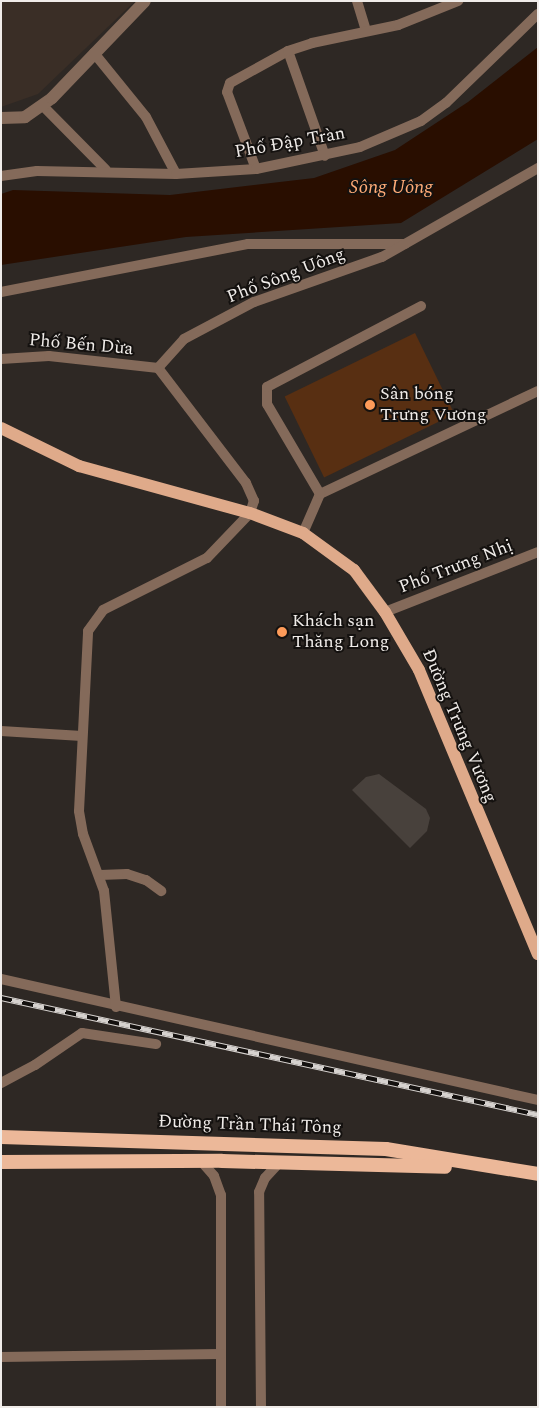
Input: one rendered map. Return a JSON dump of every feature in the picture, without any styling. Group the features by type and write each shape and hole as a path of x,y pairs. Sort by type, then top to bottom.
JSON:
{"highway":[{"name":"Đường Trần Thái Tông","path":"1,1137 386,1149 538,1174"},
{"name":"Đường Trần Thái Tông","path":"1,1162 201,1161 496,1168"}],"main road":[{"name":"Đường Trưng Vương","path":"1,428 79,466 250,513 303,532 354,570 385,612 419,670 534,938 538,954"}],"street":[{"path":"1,118 26,117 42,105 145,1"},
{"path":"357,1 366,30"},
{"path":"256,169 227,88 230,83 288,51 337,35 420,18 458,1"},
{"name":"Phố Đập Tràn","path":"1,176 37,171 106,170 176,174 256,169 325,156 395,134 421,121 470,83 538,14"},
{"path":"288,51 325,156"},
{"path":"94,53 146,117 176,174"},
{"path":"42,105 106,170"},
{"name":"Phố Sông Uông","path":"158,368 184,340 254,302 382,257 538,168"},
{"path":"1,292 248,244 406,244"},
{"path":"320,494 267,404 267,387 421,306"},
{"name":"Phố Bến Dừa","path":"1,359 49,356 158,368"},
{"path":"116,1007 107,910 100,875 84,834 79,811 86,642 94,619 104,610 207,558 250,513 254,501 249,488 158,368"},
{"path":"303,532 320,494 538,391"},
{"name":"Phố Trưng Nhị","path":"385,612 538,552"},
{"path":"1,731 82,736"},
{"path":"100,875 127,874 146,880 161,891"},
{"path":"1,979 116,1007 538,1100"},
{"path":"1,1083 35,1065 82,1032 156,1044"},
{"path":"201,1161 214,1176 221,1195 221,1407"},
{"path":"261,1407 259,1192 265,1178 280,1162"},
{"path":"1,1358 221,1354"}],"shaded area":[{"path":"1,1 135,1 38,94 1,107"},
{"name":"Sân bóng Trưng Vương","path":"415,333 454,414 324,477 285,397"}],"water":[{"name":"Sông Uông","path":"538,47 538,139 401,223 186,237 1,265 1,194 13,190 170,195 314,178 395,150 468,102"}],"building":[{"path":"379,774 426,809 430,818 427,831 410,848 352,790 366,777"}],"railway":[{"path":"1,998 538,1115"}],"place":[{"name":"Sân bóng Trưng Vương","path":"370,405"},
{"name":"Khách sạn Thăng Long","path":"282,632"}]}
